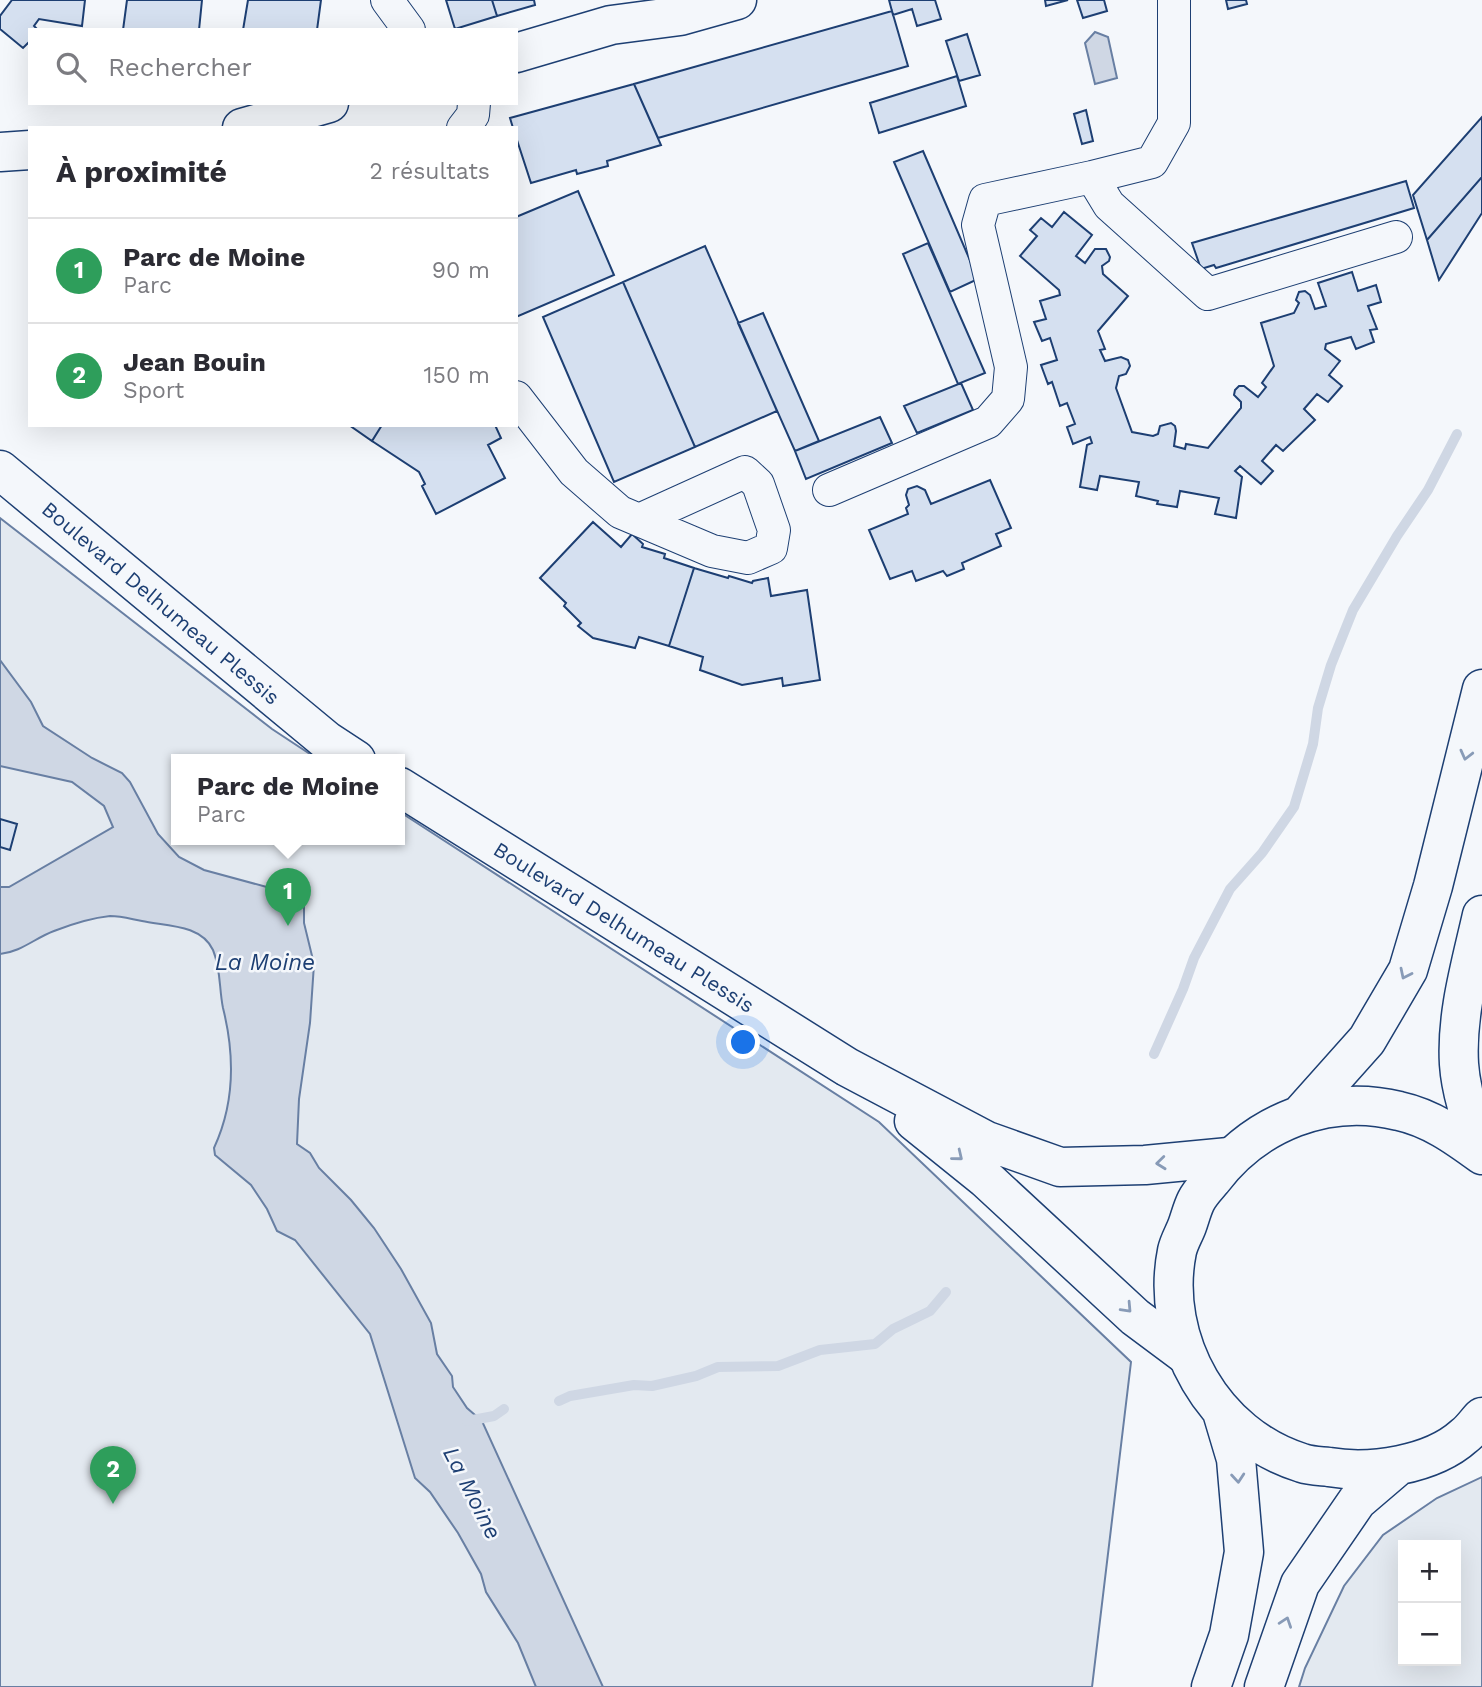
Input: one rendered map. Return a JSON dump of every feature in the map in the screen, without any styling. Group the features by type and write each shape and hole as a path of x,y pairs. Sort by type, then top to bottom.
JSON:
{"main road":[{"path":"518,52 677,8 737,0"},
{"path":"249,126 322,105"},
{"path":"0,152 28,150"},
{"name":"Boulevard Delhumeau Plessis","path":"0,457 33,495"},
{"name":"Boulevard Delhumeau Plessis","path":"0,470 327,741 347,754"},
{"path":"1301,1114 1367,1040 1408,970 1433,886 1482,689"},
{"name":"Boulevard Delhumeau Plessis","path":"405,790 847,1067 987,1141 1060,1167 1145,1165 1229,1157"},
{"path":"1482,915 1463,995 1459,1063 1465,1101 1482,1154"},
{"name":"Boulevard Delhumeau Plessis","path":"847,1067 986,1179 1135,1317 1186,1355"},
{"path":"1476,1430 1437,1452 1398,1466 1349,1471 1302,1463 1258,1443 1222,1412 1201,1385 1186,1355 1174,1303 1177,1250 1196,1200 1229,1157 1263,1132 1301,1114 1349,1105 1398,1110 1444,1128 1482,1154"},
{"path":"1211,1687 1229,1635 1244,1552 1236,1459 1222,1412"},
{"path":"1264,1687 1300,1584 1357,1501 1398,1466"}],"street":[{"path":"387,0 408,28"},
{"path":"829,490 988,422 1008,399 1011,367 978,225 985,200 1152,162 1174,123 1174,0"},
{"path":"465,126 473,115 474,105"},
{"path":"1092,177 1110,205 1208,293 1396,237"},
{"path":"518,400 574,472 620,512 639,520"}],"shaded area":[{"path":"0,518 272,729 310,754 171,754 171,845 405,845 405,815 879,1122 1131,1362 1092,1687 0,1687"},
{"path":"1482,1477 1482,1687 1299,1687 1305,1668 1344,1586 1383,1535 1437,1498"}],"water":[{"path":"1095,32 1108,37 1117,78 1095,84 1085,43"},
{"name":"La Moine","path":"0,660 31,702 43,726 92,758 122,773 130,782 158,834 179,857 204,870 274,889 304,904 304,923 314,964 310,1023 299,1099 297,1144 310,1153 319,1168 351,1200 374,1228 401,1269 431,1323 437,1354 452,1376 453,1387 467,1408 482,1421 603,1687 536,1687 518,1643 486,1592 481,1574 458,1533 430,1492 415,1478 370,1334 295,1240 277,1231 267,1209 251,1185 215,1155 214,1148 229,1097 231,1062 217,964 207,941 182,928 110,916 68,926 15,951 0,954 0,887 9,887 113,827 104,806 72,782 0,766"}],"building":[{"path":"12,0 85,0 82,26 39,19 34,26 36,28 28,28 28,43 23,48 0,29 0,16"},
{"path":"127,0 202,0 199,28 123,28"},
{"path":"248,0 321,0 317,28 243,28"},
{"path":"446,0 492,0 497,16 455,28"},
{"path":"492,0 534,0 535,5 497,16"},
{"path":"889,0 935,0 941,19 917,26 912,9 893,15"},
{"path":"1045,0 1068,0 1046,6"},
{"path":"1077,0 1104,0 1107,11 1083,18"},
{"path":"1226,0 1246,0 1247,4 1228,9"},
{"path":"892,11 908,66 658,138 634,84"},
{"path":"967,34 980,75 959,81 946,41"},
{"path":"957,76 966,106 879,133 870,103"},
{"path":"634,84 661,145 607,161 608,166 577,174 576,170 531,183 518,143 518,126 512,126 510,118"},
{"path":"1086,110 1093,141 1082,144 1074,114"},
{"path":"1482,117 1482,177 1427,240 1413,195"},
{"path":"923,151 978,279 950,292 894,162"},
{"path":"1482,177 1482,213 1439,280 1427,240"},
{"path":"1406,181 1414,208 1216,268 1214,265 1201,269 1192,243"},
{"path":"578,191 614,275 518,316 518,216"},
{"path":"1064,212 1092,235 1076,256 1085,263 1095,249 1106,249 1110,257 1102,266 1103,274 1128,296 1098,331 1105,349 1100,350 1105,361 1121,357 1128,360 1130,366 1126,374 1119,376 1116,388 1132,432 1153,436 1158,434 1160,426 1171,423 1176,431 1174,446 1185,449 1186,444 1208,448 1241,408 1241,402 1234,395 1239,386 1244,386 1258,397 1266,387 1262,383 1274,366 1261,323 1294,313 1299,303 1296,300 1299,292 1305,291 1310,295 1315,309 1326,306 1318,283 1352,272 1358,291 1376,285 1381,302 1368,306 1377,329 1370,330 1374,342 1356,349 1351,337 1326,344 1325,349 1340,361 1329,375 1342,386 1328,402 1317,394 1304,409 1315,420 1283,451 1276,445 1262,461 1273,471 1261,484 1240,466 1235,471 1242,477 1236,518 1215,514 1219,498 1180,491 1177,507 1157,504 1158,501 1136,496 1139,482 1100,476 1097,490 1080,487 1087,445 1092,443 1090,437 1073,444 1067,427 1075,424 1067,403 1060,406 1052,382 1048,384 1041,365 1057,360 1050,338 1042,341 1034,322 1046,319 1040,301 1060,295 1059,290 1020,256 1037,236 1030,230 1041,218 1052,227"},
{"path":"928,243 985,373 958,384 903,254"},
{"path":"705,246 777,411 695,447 623,282"},
{"path":"623,282 695,447 614,482 543,317"},
{"path":"763,313 819,441 795,451 738,323"},
{"path":"961,383 973,410 917,433 904,406"},
{"path":"880,417 892,443 806,479 795,451"},
{"path":"352,427 381,427 372,441"},
{"path":"381,427 496,427 501,438 488,445 505,478 436,514 422,486 425,484 419,472 372,441"},
{"path":"990,480 1011,528 996,534 1001,546 962,563 964,569 947,576 943,571 916,581 912,571 890,579 869,530 908,514 908,489 917,486 925,490 931,504"},
{"path":"593,522 621,547 632,534 643,544 642,547 665,554 664,558 694,568 669,646 639,637 635,648 593,638 578,626 581,623 564,606 566,603 540,578"},
{"path":"694,568 752,583 768,578 771,596 807,590 820,680 783,686 782,678 742,685 700,670 703,657 669,646"},
{"path":"0,819 17,824 10,850 0,847"}],"waterway":[{"path":"1154,1054 1194,958 1230,889 1262,853 1294,807 1313,744 1318,708 1331,665 1353,610 1428,490 1457,434"},
{"path":"559,1401 570,1396 634,1385 652,1386 696,1376 718,1367 778,1366 820,1350 875,1344 893,1329 930,1311 946,1292"},
{"path":"467,1421 494,1416 504,1409"}],"place":[{"name":"Parc de Moine","path":"288,926"},
{"name":"Jean Bouin","path":"113,1504"}]}
